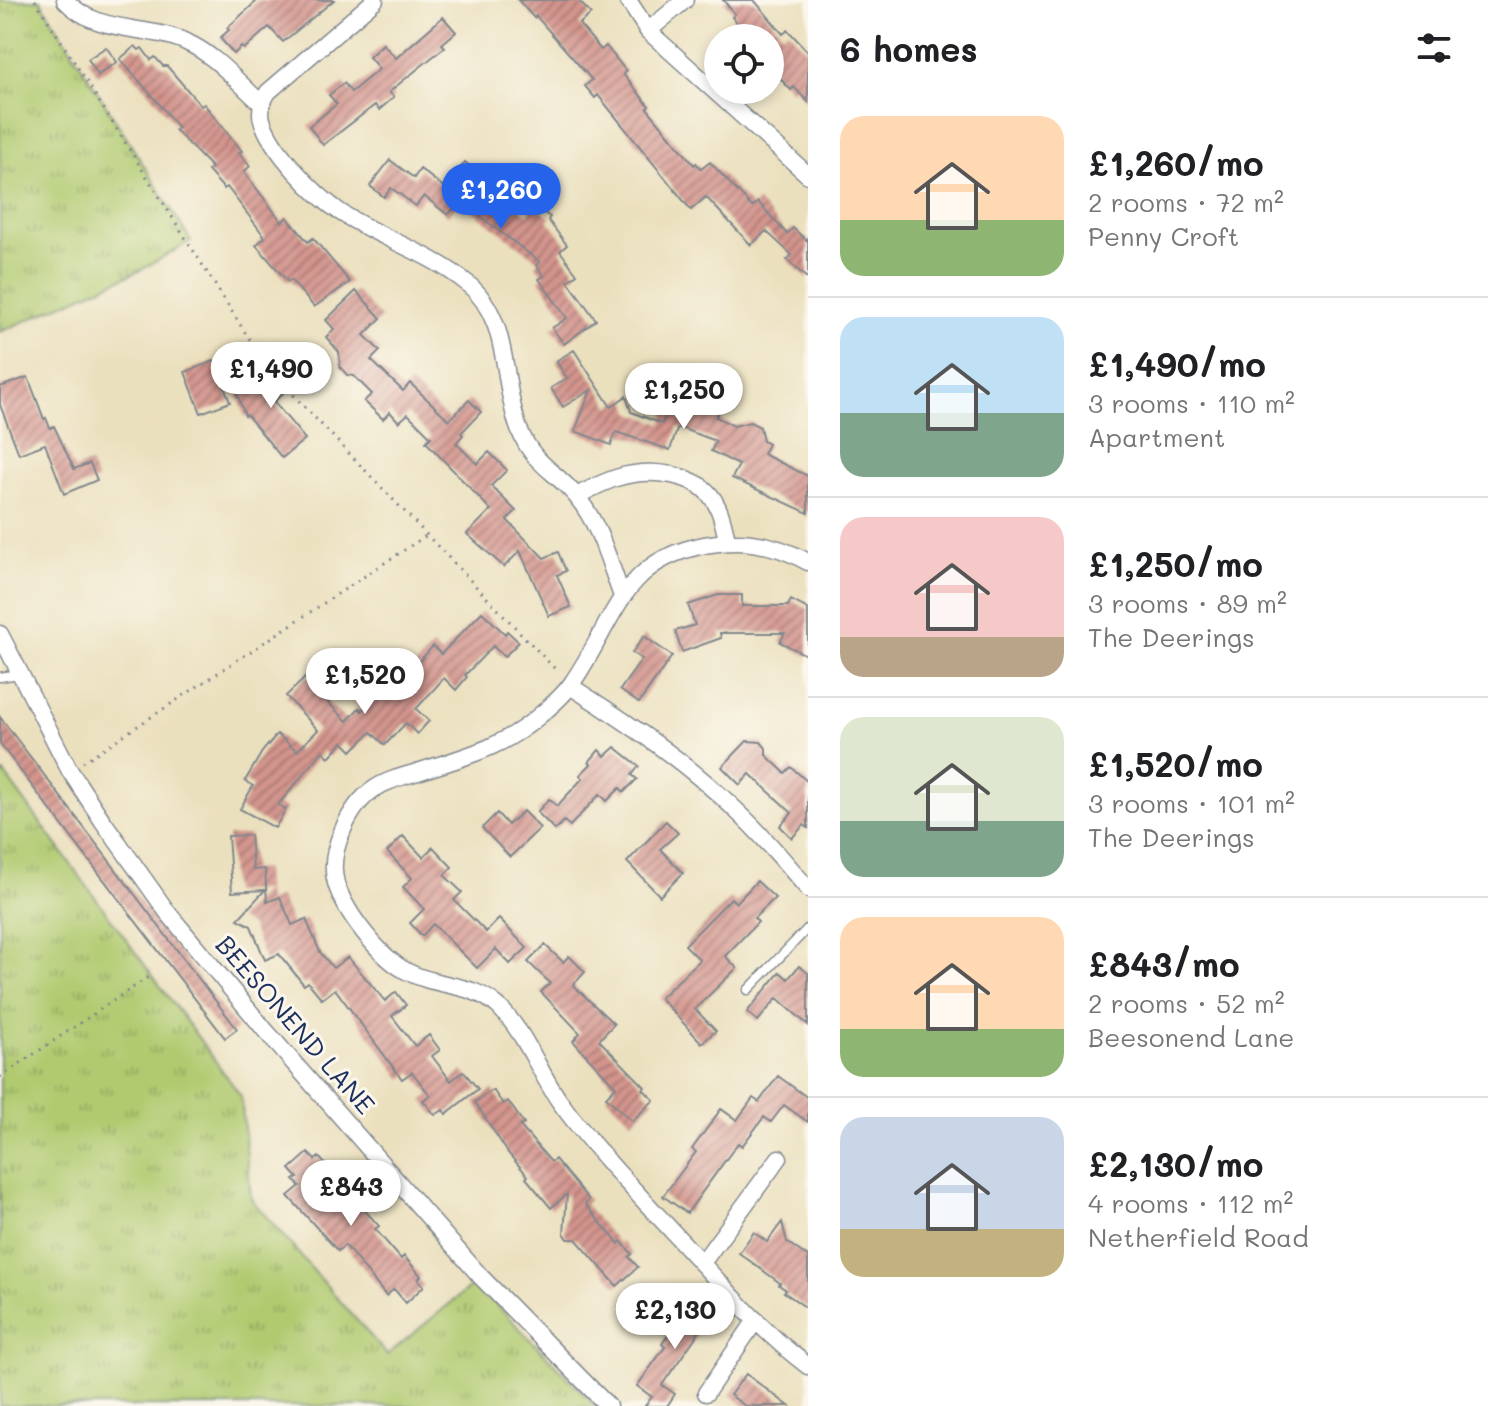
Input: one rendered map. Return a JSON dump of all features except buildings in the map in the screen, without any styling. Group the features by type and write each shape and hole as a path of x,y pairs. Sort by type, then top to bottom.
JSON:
{"street":[{"path":"65,0 71,7 109,26 159,33 209,54 262,104"},
{"path":"375,0 268,92 262,104 262,121 296,171 340,211 434,260 470,285 498,329 511,402 530,451 576,496 605,544 622,596"},
{"path":"628,0 648,31 808,175"},
{"path":"648,31 685,0"},
{"path":"576,496 617,478 647,473 677,476 698,485 717,504 728,542"},
{"path":"808,562 774,546 728,542 697,545 667,555 643,571 622,596 570,686 537,718 499,746 374,789 347,820 339,838 336,860 336,882 368,937 386,956 408,972 486,996 517,1027 560,1102 627,1182 756,1320 808,1366"},
{"name":"BEESONEND LANE","path":"0,634 70,771 168,913 265,1030 481,1277 608,1406"},
{"path":"570,686 712,788 760,834 808,889"},
{"path":"702,1263 779,1158"},
{"path":"706,1393 756,1320"}],"lane":[{"path":"0,677 20,673"},
{"path":"748,990 808,928"}],"path":[{"path":"35,0 248,337 296,398 570,686"},
{"path":"70,771 427,534"},
{"path":"0,1077 150,976"}],"green space":[{"path":"0,0 40,0 191,241 141,270 0,332"},
{"path":"4,773 241,1096 251,1199 387,1355 475,1283 596,1406 0,1406 0,775"}]}
